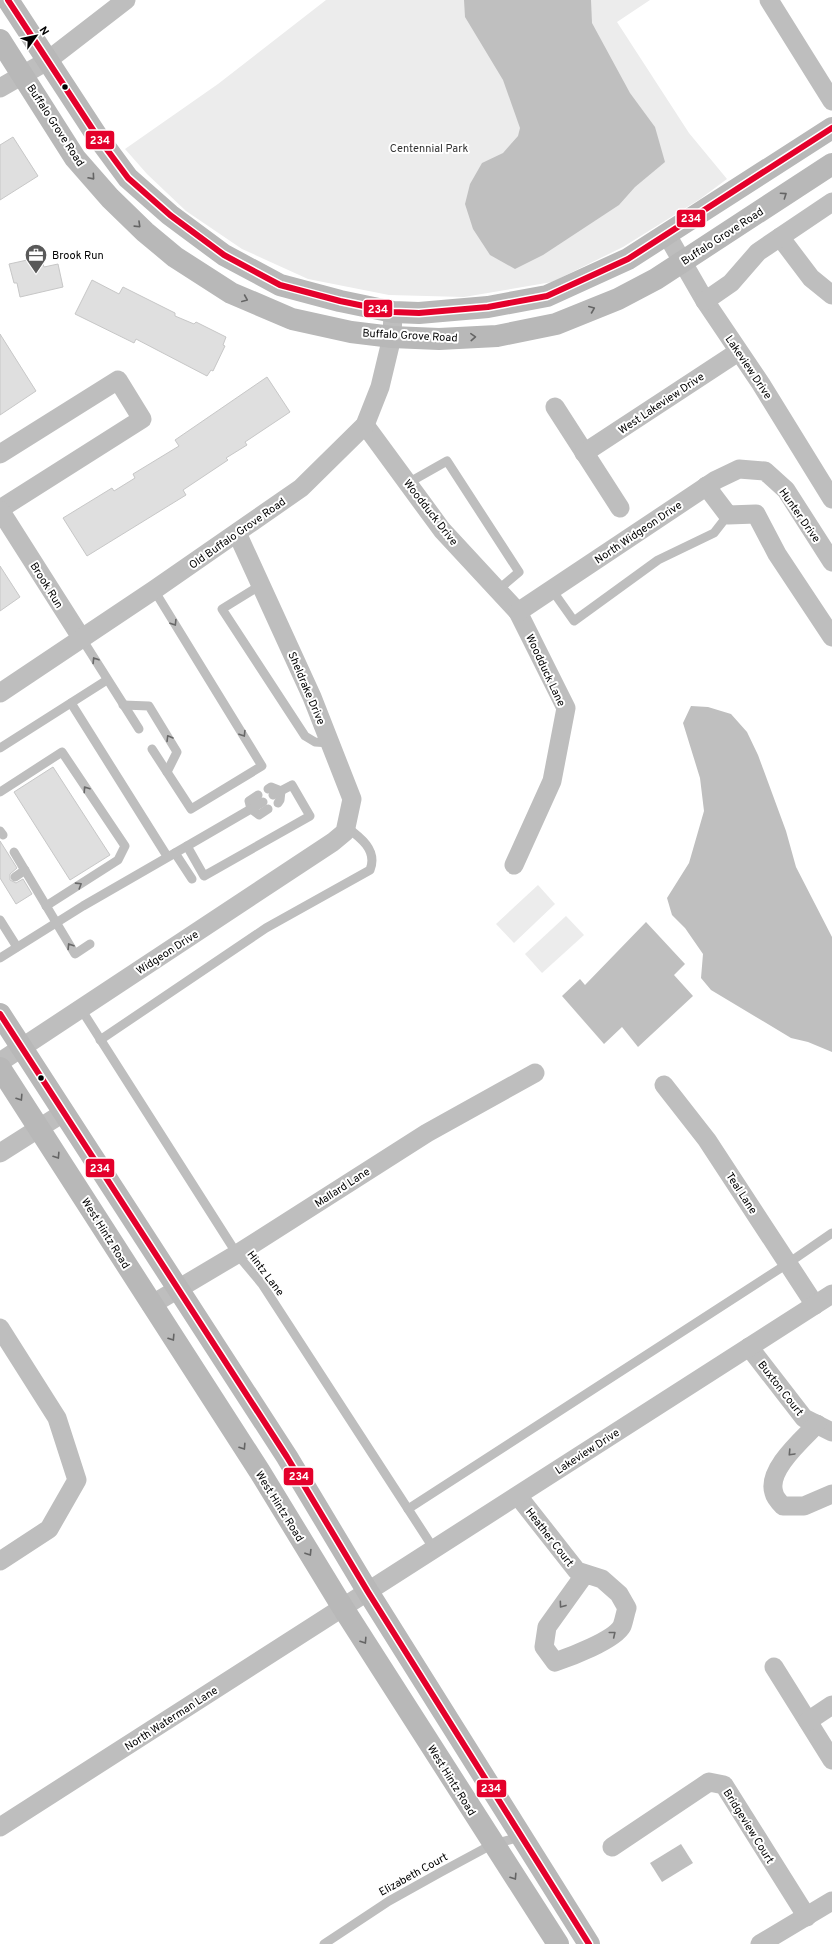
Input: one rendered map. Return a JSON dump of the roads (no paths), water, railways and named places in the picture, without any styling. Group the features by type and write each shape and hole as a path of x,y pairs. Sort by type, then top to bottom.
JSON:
{"main road":[{"name":"Buffalo Grove Road","path":"8,0 97,136 128,178 170,215 224,255 280,285 340,301 393,312 419,313 488,307 547,296 628,259 832,128"},
{"name":"Buffalo Grove Road","path":"0,40 75,158 110,198 145,232 175,257 231,293 292,318 351,332 392,337 439,339 497,336 556,324 618,299 656,279 832,164"},
{"path":"0,1014 287,1457 368,1592 589,1944"},
{"name":"West Hintz Road","path":"0,1068 151,1305 260,1472 343,1608 558,1944"}],"street":[{"path":"0,88 47,61 126,0"},
{"path":"769,0 832,101"},
{"path":"705,301 731,283 758,252 832,202"},
{"name":"Lakeview Drive","path":"667,235 705,301 761,384 832,499"},
{"path":"780,237 812,278 832,295"},
{"name":"Old Buffalo Grove Road","path":"0,693 154,590 301,488 365,425 380,387 392,337 393,312"},
{"name":"West Lakeview Drive","path":"584,454 738,352"},
{"name":"Brook Run","path":"0,454 118,380 142,419 0,510 82,639"},
{"path":"555,407 620,508"},
{"name":"Woodduck Drive","path":"365,425 442,530 518,612"},
{"name":"North Widgeon Drive","path":"518,612 706,486 739,468 765,471"},
{"name":"Hunter Drive","path":"765,471 786,490 832,562"},
{"path":"706,486 728,515 756,514 777,554 832,637"},
{"name":"Sheldrake Drive","path":"237,533 312,697 352,799 349,819 345,826 345,832 333,842"},
{"name":"Woodduck Lane","path":"514,865 552,781 566,708 518,612"},
{"name":"Widgeon Drive","path":"0,1062 333,842"},
{"name":"Mallard Lane","path":"151,1305 237,1254 427,1132 535,1073"},
{"name":"Teal Lane","path":"664,1085 707,1140 815,1305"},
{"path":"0,1154 63,1113"},
{"name":"Lakeview Drive","path":"343,1608 832,1294"},
{"path":"0,1328 57,1418 77,1480 48,1529 0,1561"},
{"name":"Buxton Court","path":"749,1347 804,1418 825,1428 782,1462 774,1479 774,1493 783,1506 804,1506 832,1494"},
{"name":"Heather Court","path":"518,1496 577,1571 602,1579 619,1594 627,1608 621,1628 605,1640 571,1657 555,1662 544,1647 547,1627 586,1574"},
{"name":"North Waterman Lane","path":"0,1828 343,1608"},
{"path":"774,1667 832,1760"},
{"path":"808,1721 832,1705"},
{"name":"Bridgeview Court","path":"612,1847 709,1782 724,1785 807,1917"},
{"path":"760,1944 807,1917 832,1900"}],"lane":[{"path":"408,483 447,461 518,572 498,590"},
{"path":"552,590 574,621 658,560 714,533 728,515"},
{"path":"261,585 222,609 305,736 315,742 330,743"},
{"path":"152,749 191,809 262,766 154,590"},
{"path":"82,639 139,729"},
{"path":"0,748 107,680"},
{"path":"71,703 171,855 190,880 204,876 310,816 292,784 275,794"},
{"path":"123,705 149,706 177,752 167,772"},
{"path":"0,792 62,752 125,846 118,860 46,906"},
{"path":"249,801 263,802 259,815 251,809 249,801"},
{"path":"0,958 56,922 251,809"},
{"path":"100,1040 266,928 370,870 373,862 371,850 361,837 345,826"},
{"path":"187,846 204,876"},
{"path":"14,852 75,954 90,944"},
{"path":"16,877 25,870"},
{"path":"0,920 17,947"},
{"name":"Hintz Lane","path":"81,1009 237,1254 262,1284 434,1549"},
{"path":"408,1508 787,1264 832,1233"},
{"name":"Elizabeth Court","path":"324,1944 389,1901 493,1844 521,1837"}],"place":[{"name":"Brook Run","path":"36,274"}],"park label":[{"name":"Centennial Park","path":"429,148"}]}
